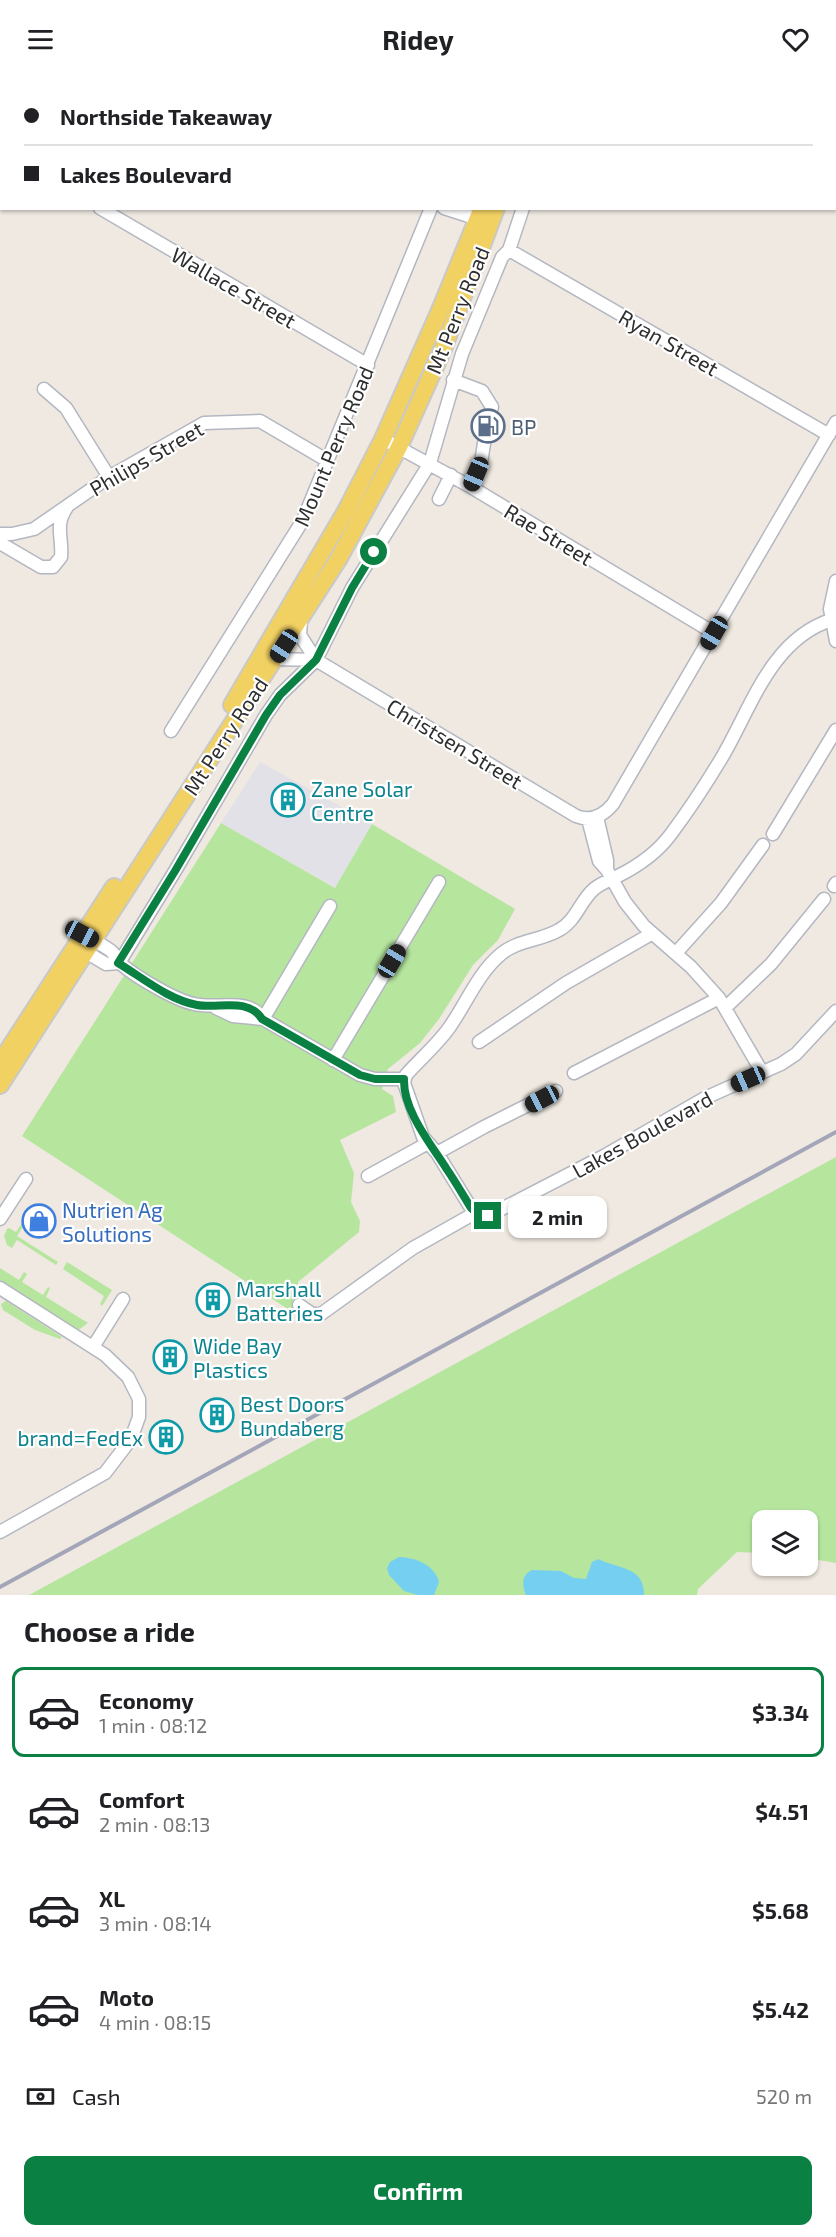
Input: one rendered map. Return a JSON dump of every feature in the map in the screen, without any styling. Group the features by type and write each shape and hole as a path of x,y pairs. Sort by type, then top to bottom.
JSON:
{"main road":[{"name":"Mt Perry Road","path":"0,1086 85,943 188,779 346,511 487,215"},
{"name":"Mt Perry Road","path":"0,1062 85,943 275,659 339,558 399,447 443,349 487,215"}],"street":[{"name":"Wallace Street","path":"103,210 368,365"},
{"name":"Mount Perry Road","path":"171,731 303,520 429,210"},
{"path":"456,210 487,215"},
{"name":"Mt Perry Road","path":"118,963 175,871 266,715 280,695 316,660 352,588 430,463 453,380 502,257 509,250 522,210"},
{"name":"Ryan Street","path":"509,250 829,435"},
{"path":"453,380 482,392 492,406 491,410"},
{"path":"44,389 66,408 109,477"},
{"name":"Philips Street","path":"0,534 34,529 109,477 198,425 212,421 260,421 328,461"},
{"path":"762,1072 722,1003 706,982 676,953 651,934 634,915 609,875 607,860 592,818 613,804 836,422"},
{"path":"471,487 481,463 485,436"},
{"name":"Rae Street","path":"382,439 451,474 714,633"},
{"path":"439,499 451,474"},
{"path":"0,543 41,567 53,567 61,557 60,521 69,504"},
{"path":"836,581 831,599 831,620 836,641"},
{"name":"Christsen Street","path":"301,618 300,635 316,660 576,816 592,818"},
{"path":"404,1079 448,1029 484,972 498,956 514,945 549,935 564,927 594,889 609,875 645,860 665,841 721,760 752,697 768,672 802,635 831,620"},
{"name":"Christsen Street","path":"275,659 316,660"},
{"path":"773,834 836,730"},
{"path":"676,953 721,903 763,845"},
{"path":"333,1060 439,882"},
{"path":"574,1073 722,1003 771,964 824,899"},
{"path":"262,1019 330,906"},
{"path":"479,1042 566,983 651,934"},
{"path":"85,943 106,964 118,963 175,997 196,1005 214,1007 233,1016 262,1019 368,1078 404,1079"},
{"name":"Lakes Boulevard","path":"476,1213 485,1217 493,1215 668,1118 796,1054 836,1011"},
{"path":"299,1305 312,1314 321,1314 413,1248 476,1213 420,1129 407,1095 404,1079"},
{"path":"437,1154 484,1127 556,1091"},
{"path":"368,1176 428,1143"},
{"path":"0,1219 26,1179"},
{"path":"0,1288 116,1364 134,1386 140,1417 131,1439 105,1473 0,1532"},
{"path":"93,1347 123,1299"}],"shaded area":[{"path":"260,762 372,824 336,888 221,823"}],"green space":[{"path":"221,823 335,888 372,824 515,909 498,940 473,965 439,1019 420,1043 388,1069 382,1089 393,1096 396,1112 340,1140 354,1173 351,1202 360,1221 359,1232 298,1282 299,1295 291,1311 22,1136"},
{"path":"836,1157 836,1563 818,1560 818,1510 752,1510 752,1553 737,1552 698,1589 697,1595 29,1595"},
{"path":"27,1216 29,1217 17,1236 58,1262 56,1265 17,1240 12,1248 7,1245 4,1236 7,1229 16,1232"},
{"path":"67,1262 112,1290 102,1306 100,1304 104,1296 63,1269"},
{"path":"0,1268 19,1280 24,1272 27,1274 22,1282 43,1295 48,1287 50,1288 46,1297 88,1323 77,1331 0,1281"},
{"path":"6,1301 62,1337 60,1339 35,1330 3,1310 1,1304"}],"water":[{"path":"399,1557 412,1559 429,1566 439,1582 434,1595 418,1595 404,1591 389,1575 387,1568 390,1562"},
{"path":"598,1559 635,1574 643,1586 644,1595 526,1595 523,1581 528,1572 532,1570 561,1571 574,1578 586,1579 592,1562"}],"tunnel":[{"path":"485,437 491,410"}],"railway":[{"path":"0,1587 836,1132"}],"place":[{"name":"BP","path":"488,426"},
{"name":"Zane Solar Centre","path":"288,800"},
{"name":"Nutrien Ag Solutions","path":"39,1221"},
{"name":"Marshall Batteries","path":"213,1300"},
{"name":"Wide Bay Plastics","path":"170,1357"},
{"name":"Best Doors Bundaberg","path":"217,1415"},
{"name":"brand=FedEx","path":"166,1437"}],"route":[{"path":"374,552 352,588 316,660 280,695 266,715 175,871 118,963 186,1002 214,1007 238,1004 245,1006 259,1013 262,1019 360,1075 375,1079 404,1079 407,1095 423,1137 437,1154 471,1208 479,1215 488,1216"}]}
